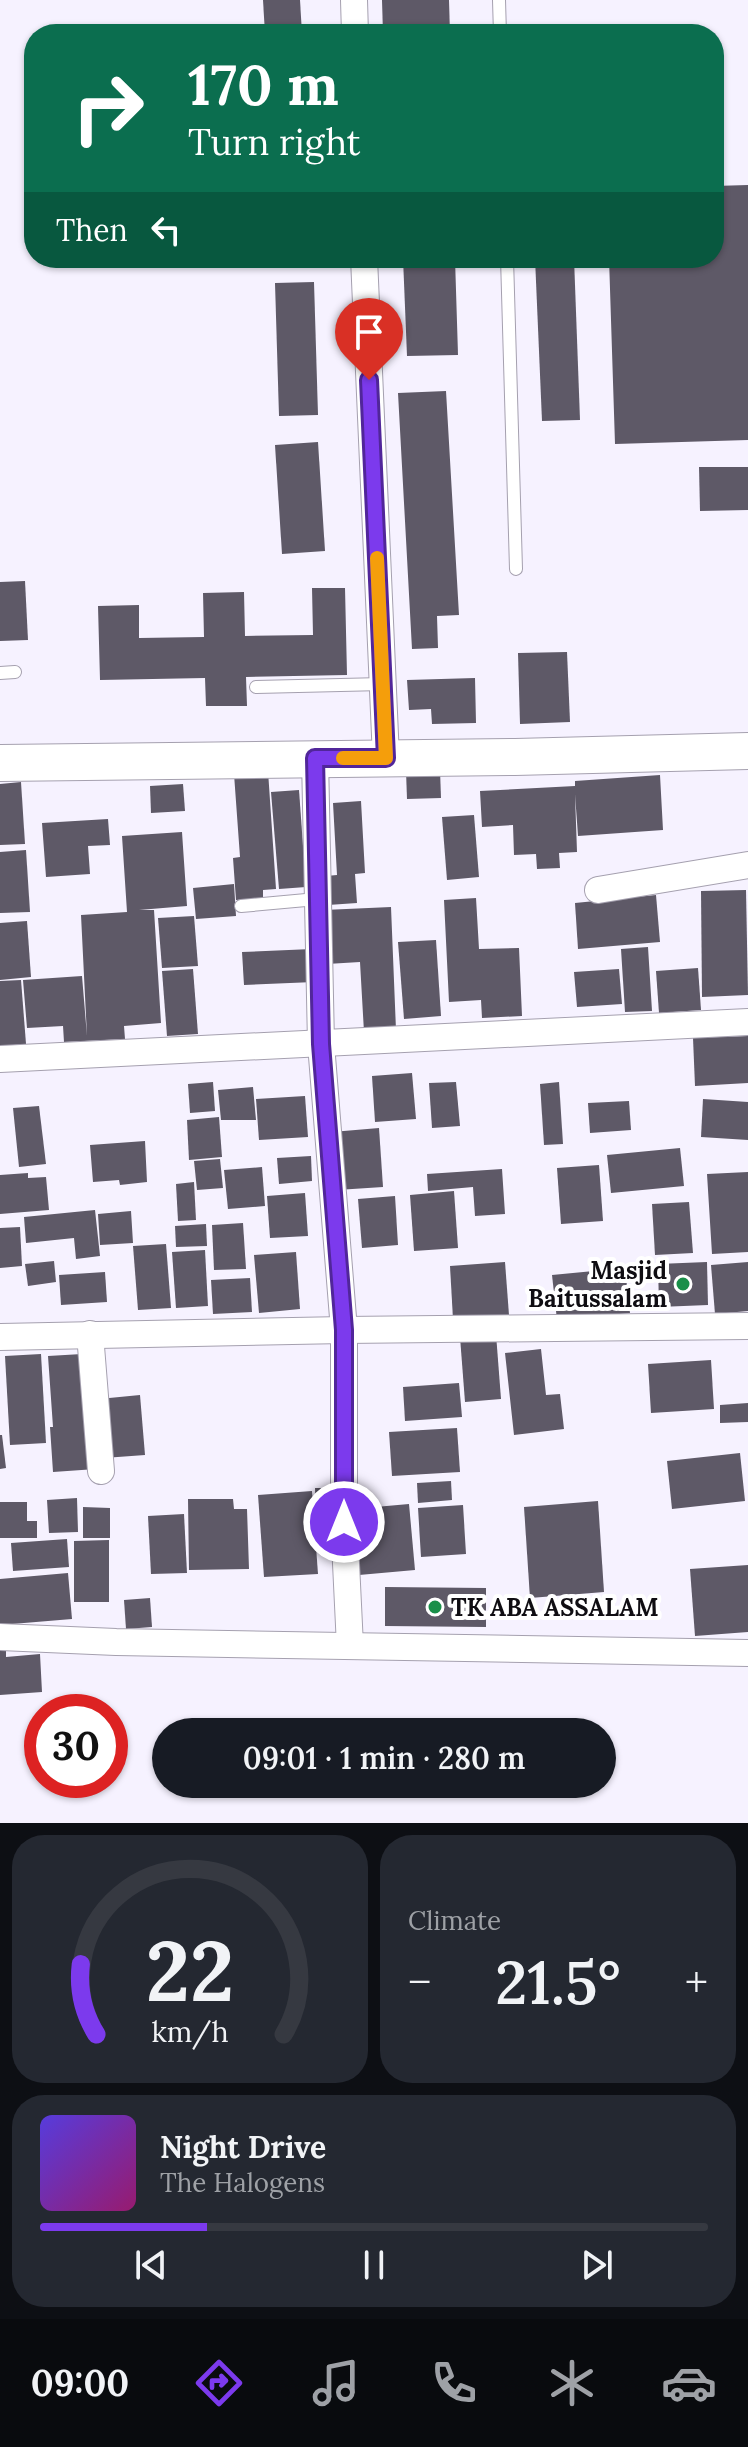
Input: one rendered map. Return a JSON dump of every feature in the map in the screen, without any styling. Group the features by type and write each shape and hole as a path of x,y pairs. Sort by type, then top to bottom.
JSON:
{"main road":[{"path":"0,763 748,751"}],"street":[{"path":"354,0 355,24"},
{"path":"364,268 386,758"},
{"path":"315,758 321,1044 344,1330 344,1522 350,1646"},
{"path":"598,890 748,865"},
{"path":"0,1059 748,1022"},
{"path":"0,1337 748,1326"},
{"path":"90,1334 101,1471"},
{"path":"0,1637 748,1653"}],"lane":[{"path":"499,0 500,24"},
{"path":"507,268 516,569"},
{"path":"0,673 15,672"},
{"path":"256,687 383,684"},
{"path":"241,906 317,899"}],"building":[{"path":"263,0 300,0 301,24 264,24"},
{"path":"382,0 449,0 450,24 383,24"},
{"path":"748,185 748,440 615,444 609,268 724,268 724,186"},
{"path":"403,268 455,268 458,355 407,356"},
{"path":"535,268 574,268 580,420 542,421"},
{"path":"314,282 318,415 279,416 275,283"},
{"path":"446,391 459,615 437,616 438,648 412,649 398,393"},
{"path":"318,442 325,551 282,554 275,445"},
{"path":"699,467 748,467 748,510 700,511"},
{"path":"25,581 28,640 0,641 0,582"},
{"path":"312,588 345,588 347,675 246,677 247,706 206,706 205,678 100,680 98,606 139,605 139,638 204,637 203,593 244,592 245,636 313,635"},
{"path":"567,652 570,722 520,724 518,653"},
{"path":"475,678 476,723 432,724 431,709 409,710 407,680"},
{"path":"440,770 441,798 407,799 406,771"},
{"path":"268,771 276,889 263,890 263,898 236,900 233,858 240,857 234,774"},
{"path":"660,775 663,830 578,836 575,794 577,852 559,853 560,868 537,869 536,854 514,855 513,825 482,827 480,791 575,786 575,781"},
{"path":"21,782 25,844 0,845 0,784"},
{"path":"183,784 185,811 151,813 150,786"},
{"path":"299,790 306,887 279,889 271,792"},
{"path":"361,801 365,873 355,874 357,903 328,905 326,876 337,875 333,803"},
{"path":"474,815 479,877 447,880 442,817"},
{"path":"108,819 110,845 88,846 90,874 46,877 42,823"},
{"path":"182,832 187,906 139,910 154,910 161,1023 124,1026 125,1039 64,1042 63,1026 27,1028 23,980 82,976 87,1036 81,915 127,912 122,836"},
{"path":"26,850 30,912 0,913 0,852"},
{"path":"234,884 236,916 196,919 193,888"},
{"path":"746,890 748,995 702,997 701,891"},
{"path":"656,895 660,942 578,949 575,903"},
{"path":"476,898 479,949 519,948 522,1016 482,1018 481,1000 449,1002 444,900"},
{"path":"391,907 396,1030 364,1032 360,962 327,964 324,910"},
{"path":"194,916 198,966 162,968 158,918"},
{"path":"27,921 31,977 0,980 0,923"},
{"path":"436,940 441,1016 404,1019 398,942"},
{"path":"648,947 652,1011 625,1012 621,949"},
{"path":"312,949 314,982 244,985 242,952"},
{"path":"698,968 701,1010 659,1013 656,971"},
{"path":"193,969 198,1034 167,1036 162,971"},
{"path":"619,969 622,1004 577,1007 574,972"},
{"path":"21,980 26,1044 0,1046 0,981"},
{"path":"748,1036 748,1083 695,1086 693,1038"},
{"path":"412,1073 416,1119 375,1122 372,1076"},
{"path":"213,1082 215,1111 190,1113 188,1084"},
{"path":"456,1082 460,1126 432,1128 429,1083"},
{"path":"559,1082 563,1144 544,1145 540,1084"},
{"path":"253,1087 256,1120 221,1120 218,1090"},
{"path":"305,1096 308,1137 259,1140 256,1099"},
{"path":"703,1099 748,1102 748,1140 701,1137"},
{"path":"629,1101 631,1130 590,1133 588,1103"},
{"path":"39,1106 46,1164 19,1167 13,1108"},
{"path":"219,1117 222,1157 189,1160 187,1120"},
{"path":"379,1128 383,1187 337,1190 332,1132"},
{"path":"145,1141 147,1182 120,1185 119,1180 93,1182 90,1145"},
{"path":"680,1148 684,1186 611,1193 607,1155"},
{"path":"311,1156 312,1181 279,1184 277,1158"},
{"path":"220,1159 223,1188 197,1190 194,1161"},
{"path":"599,1165 603,1221 561,1224 557,1168"},
{"path":"262,1167 265,1206 228,1209 224,1170"},
{"path":"502,1169 505,1214 475,1216 473,1187 428,1191 427,1174"},
{"path":"748,1172 748,1252 712,1254 707,1174"},
{"path":"28,1173 28,1178 46,1177 49,1210 0,1214 0,1175"},
{"path":"194,1182 196,1220 178,1221 176,1184"},
{"path":"454,1191 458,1248 414,1251 410,1195"},
{"path":"305,1193 308,1236 270,1238 267,1196"},
{"path":"395,1196 398,1245 362,1248 358,1199"},
{"path":"689,1202 693,1253 655,1255 652,1204"},
{"path":"95,1210 100,1256 76,1259 74,1238 26,1243 24,1217"},
{"path":"131,1211 133,1243 100,1245 98,1214"},
{"path":"243,1223 246,1269 214,1270 212,1225"},
{"path":"206,1224 207,1246 176,1247 175,1226"},
{"path":"20,1227 22,1266 0,1268 0,1228"},
{"path":"166,1244 171,1308 138,1310 133,1246"},
{"path":"205,1250 208,1306 176,1308 172,1252"},
{"path":"296,1252 300,1309 259,1313 254,1255"},
{"path":"54,1261 56,1282 28,1286 25,1264"},
{"path":"505,1262 509,1315 453,1319 450,1266"},
{"name":"Masjid Baitussalam","path":"707,1262 708,1305 659,1307 658,1264"},
{"path":"748,1262 748,1311 715,1314 711,1265"},
{"path":"625,1268 630,1313 557,1320 552,1275"},
{"path":"105,1272 107,1302 61,1305 59,1275"},
{"path":"250,1278 252,1312 213,1314 211,1280"},
{"path":"496,1334 501,1399 465,1402 460,1337"},
{"path":"541,1349 546,1395 560,1394 564,1429 514,1435 505,1353"},
{"path":"41,1354 46,1443 10,1445 5,1356"},
{"path":"82,1354 96,1469 53,1472 48,1356"},
{"path":"711,1360 714,1409 651,1413 648,1364"},
{"path":"459,1383 462,1417 405,1421 403,1387"},
{"path":"140,1395 145,1455 104,1458 99,1399"},
{"path":"748,1403 748,1422 720,1423 720,1405"},
{"path":"457,1428 460,1472 392,1476 389,1432"},
{"path":"0,1435 6,1468 0,1469"},
{"path":"740,1453 745,1501 672,1509 667,1461"},
{"path":"451,1481 452,1500 418,1503 417,1483"},
{"path":"315,1488 333,1488 334,1514 316,1515"},
{"path":"312,1491 318,1574 264,1577 258,1495"},
{"path":"77,1498 78,1532 49,1533 47,1500"},
{"path":"188,1499 233,1499 234,1509 247,1509 249,1569 189,1570"},
{"path":"598,1501 604,1592 530,1598 524,1507"},
{"path":"0,1502 27,1502 27,1521 37,1521 37,1538 0,1538"},
{"path":"409,1504 415,1570 359,1575 353,1509"},
{"path":"463,1505 466,1554 421,1557 418,1508"},
{"path":"83,1507 110,1508 110,1538 83,1538"},
{"path":"184,1514 187,1573 151,1574 148,1516"},
{"path":"67,1539 69,1567 13,1571 11,1543"},
{"path":"109,1540 109,1602 74,1602 74,1541"},
{"path":"748,1565 748,1632 695,1636 690,1569"},
{"path":"68,1573 72,1619 0,1625 0,1579"},
{"name":"TK ABA ASSALAM","path":"385,1587 486,1588 486,1627 385,1626"},
{"path":"150,1598 152,1627 126,1629 124,1600"},
{"path":"6,1649 6,1657 40,1654 42,1692 0,1695 0,1650"}],"slow traffic":[{"path":"343,758 386,758 377,558"}],"place":[{"name":"Masjid Baitussalam","path":"683,1284"},
{"name":"TK ABA ASSALAM","path":"435,1607"}],"route":[{"path":"344,1522 344,1330 321,1044 315,758 386,758 369,380"}]}
